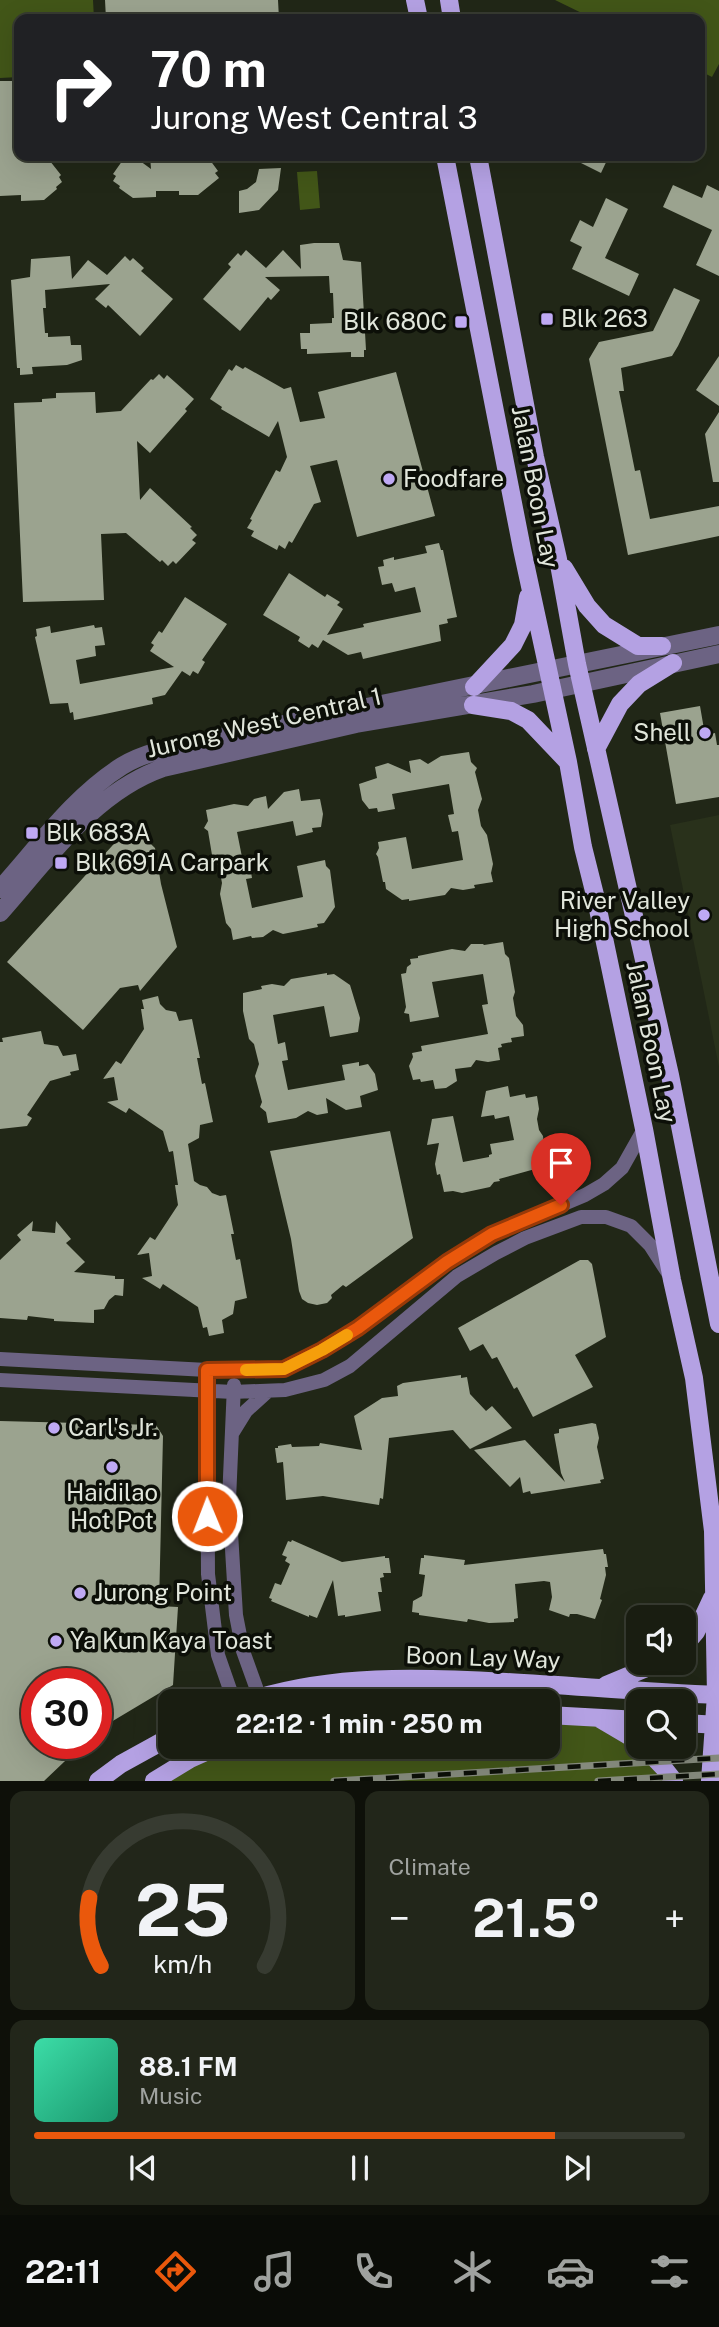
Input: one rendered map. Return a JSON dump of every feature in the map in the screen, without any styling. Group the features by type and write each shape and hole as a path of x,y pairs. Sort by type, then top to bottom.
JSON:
{"main road":[{"name":"Jalan Boon Lay","path":"445,161 583,847 694,1378 713,1531 718,1695 717,1725 709,1781"},
{"name":"Jalan Boon Lay","path":"479,161 577,664 670,1075 719,1324"},
{"path":"558,559 587,606 604,625 638,646 662,646"},
{"path":"474,687 513,645 523,625 530,587"},
{"path":"596,749 620,704 639,684 673,663"},
{"path":"473,705 511,710 528,720 568,762"},
{"path":"696,1632 714,1595"},
{"path":"599,1687 629,1675"},
{"name":"Boon Lay Way","path":"297,1689 382,1679 457,1679 718,1695"},
{"path":"560,1716 626,1719"},
{"path":"597,1718 626,1735"},
{"path":"696,1724 717,1725"},
{"path":"99,1781 121,1764 158,1744"},
{"path":"154,1781 190,1759"},
{"path":"656,1759 674,1781"}],"street":[{"name":"Jurong West Central 1","path":"0,889 80,799 122,766 139,758 211,739 719,635"},
{"name":"Jurong West Central 1","path":"0,913 83,820 131,782 147,774 173,765 306,735 551,690 719,654"},
{"path":"0,1359 234,1371 284,1369 358,1328 447,1262 492,1234 594,1189 622,1168 644,1129"},
{"path":"0,1380 233,1392 285,1390 324,1380 350,1366 457,1276 525,1238 581,1217 606,1217 631,1226 650,1245 672,1280"},
{"path":"207,1370 208,1574 218,1655 230,1689"},
{"path":"234,1371 229,1500 236,1615 253,1689"},
{"path":"231,1436 246,1411 268,1391"}],"shaded area":[{"name":"River Valley High School","path":"719,815 719,1067 670,825"}],"green space":[{"path":"0,0 93,0 94,14 14,14 14,77 0,78"},
{"path":"555,0 719,0 719,64 712,77 705,74 705,14 584,14"},
{"path":"317,171 320,208 300,210 297,172"},
{"path":"560,1718 596,1720 626,1738 626,1759 651,1759 671,1781 160,1781 201,1759 560,1759"}],"building":[{"path":"105,0 278,0 279,14 201,13 106,14"},
{"path":"0,81 12,81 14,161 50,161 61,175 59,177 62,182 44,200 21,201 21,195 0,196"},
{"path":"122,161 140,161 151,169 150,161 211,161 218,171 215,173 219,178 198,195 179,195 179,191 156,191 156,197 133,198 113,181 116,176 113,174"},
{"path":"577,161 607,161 601,173"},
{"path":"281,168 278,190 259,210 239,213 239,191 256,182 259,169"},
{"path":"673,185 702,198 707,185 719,191 719,276 696,265 712,230 663,207"},
{"path":"606,198 628,209 605,258 639,274 629,296 572,269 582,247 570,241 580,220 593,227"},
{"path":"339,243 343,260 361,262 366,350 364,357 351,357 351,352 307,354 307,349 301,349 300,333 310,333 310,324 332,323 334,318 329,276 265,277 280,290 271,300 268,297 240,331 203,299 231,267 228,264 238,253 241,256 246,250 266,268 283,250 301,269 300,245"},
{"path":"70,256 72,279 88,260 107,275 125,256 130,261 133,258 144,268 141,271 173,299 140,336 108,305 106,308 95,299 110,284 45,290 45,333 48,333 48,337 70,336 71,345 81,345 82,360 67,365 32,367 33,374 20,375 20,368 17,368 11,280 30,277 31,259"},
{"path":"674,288 700,300 678,346 672,356 621,368 624,391 619,391 635,471 640,470 650,519 719,506 719,536 628,555 589,359 599,342 653,331"},
{"path":"719,356 719,406 696,390"},
{"path":"236,365 243,369 245,367 284,389 291,387 300,422 325,418 318,392 396,372 435,516 357,537 337,460 310,466 321,502 314,504 292,543 289,541 285,549 279,545 277,550 251,536 254,531 247,528 252,520 250,519 276,470 280,472 287,457 278,421 269,437 221,409 222,407 210,399 229,369 232,371"},
{"path":"159,374 164,379 167,375 194,399 185,409 187,411 150,453 137,441 140,500 150,488 192,527 190,528 197,535 192,540 196,543 176,564 173,561 168,566 126,533 101,534 104,600 23,602 14,403 42,402 42,399 56,398 56,393 95,392 96,413 121,411"},
{"path":"719,412 719,482 713,482 705,434"},
{"path":"439,543 443,550 457,617 447,619 448,623 439,625 441,641 363,659 361,652 348,655 323,640 318,648 312,644 309,648 298,641 300,637 263,615 289,573 325,597 327,594 340,602 337,605 343,609 327,635 364,627 363,624 421,612 415,587 395,592 392,583 382,585 378,567 384,566 383,560 427,553 425,546"},
{"path":"185,597 227,624 202,660 205,662 198,674 193,671 190,676 182,671 165,695 152,698 153,704 100,715 74,720 68,703 50,704 35,637 36,629 50,626 51,633 94,625 95,628 102,627 105,645 95,646 96,656 76,660 80,684 174,667 150,651 154,645 151,643 159,631 162,633"},
{"path":"700,706 705,735 715,733 719,745 719,797 676,804 660,713"},
{"path":"469,752 471,762 477,768 475,772 482,799 478,810 481,826 487,835 493,864 493,882 463,890 451,888 445,895 402,900 386,889 383,882 376,854 378,842 406,837 412,869 463,860 458,831 452,832 448,815 454,814 449,784 392,794 395,809 378,812 377,808 369,809 362,800 359,784 377,778 375,767 388,763 411,773 409,761 420,759 428,764 441,756"},
{"path":"299,789 301,801 320,799 323,814 321,827 312,828 313,832 296,836 293,821 237,832 243,862 249,860 252,878 246,879 252,908 303,897 297,866 325,860 330,870 335,907 324,923 317,924 318,927 283,934 273,930 263,937 251,936 233,940 231,929 226,923 220,894 222,883 219,867 216,861 213,861 208,831 204,828 208,821 206,810 234,804 248,806 254,799 266,796 268,809 284,792"},
{"path":"131,825 155,848 177,947 140,991 138,985 120,988 83,1030 7,962"},
{"path":"503,942 505,954 509,958 515,992 513,998 516,1016 523,1025 524,1036 511,1038 512,1042 501,1044 502,1047 498,1048 500,1060 476,1060 471,1067 455,1069 457,1081 446,1088 435,1089 433,1080 413,1080 409,1066 412,1053 422,1051 421,1046 488,1034 482,1005 488,1004 483,974 432,982 439,1017 410,1022 409,1014 404,1013 406,1007 401,974 406,973 411,964 410,959 452,949 465,951 471,944"},
{"path":"334,974 350,985 360,1018 358,1032 330,1037 324,1006 273,1015 278,1044 285,1042 288,1060 282,1061 288,1090 345,1080 342,1065 359,1062 359,1066 368,1064 375,1074 378,1090 360,1096 362,1107 346,1110 326,1098 328,1113 317,1115 308,1111 296,1118 268,1123 266,1112 260,1107 262,1102 255,1076 259,1064 254,1044 249,1039 243,1011 243,993 272,984 284,986 291,979"},
{"path":"158,996 160,1004 166,1010 176,1012 179,1021 192,1019 202,1084 205,1083 213,1122 200,1125 199,1138 188,1144 194,1181 207,1187 212,1193 226,1195 236,1260 240,1259 247,1298 235,1301 233,1314 222,1320 224,1333 209,1336 207,1327 203,1328 198,1307 163,1284 160,1289 142,1278 152,1276 149,1253 137,1255 150,1237 155,1240 178,1205 173,1151 169,1152 163,1131 129,1108 126,1113 107,1102 118,1100 114,1077 103,1079 116,1061 121,1064 144,1029 142,1000"},
{"path":"41,1031 44,1044 58,1046 63,1056 76,1054 79,1070 50,1081 27,1115 32,1118 27,1126 0,1129 0,1042 3,1042 2,1038"},
{"path":"508,1086 510,1097 525,1094 526,1098 537,1096 537,1119 543,1136 546,1166 499,1179 500,1181 494,1182 490,1187 462,1193 444,1192 435,1164 439,1143 427,1145 432,1119 453,1116 463,1162 489,1157 492,1154 490,1144 514,1140 509,1116 495,1119 494,1115 481,1117 486,1091"},
{"path":"390,1131 413,1238 346,1287 343,1285 331,1295 332,1298 327,1303 308,1303 302,1299 299,1291 291,1239 270,1151"},
{"path":"33,1221 32,1231 55,1233 56,1221 71,1239 66,1243 85,1262 74,1272 124,1279 123,1296 115,1295 104,1309 94,1310 94,1323 54,1321 28,1316 27,1320 0,1318 0,1260 21,1240 17,1235"},
{"path":"580,1260 588,1260 592,1264 606,1337 575,1355 593,1387 533,1417 497,1357 492,1359 483,1344 470,1351 458,1328"},
{"path":"461,1375 461,1378 467,1377 470,1394 486,1411 492,1406 512,1428 470,1449 453,1430 389,1438 383,1499 380,1498 379,1505 323,1496 286,1500 283,1462 277,1463 275,1448 291,1444 292,1447 319,1446 320,1443 362,1450 354,1416 382,1398 398,1396 397,1386 403,1383"},
{"name":"Jurong Point","path":"0,1421 156,1425 163,1436 159,1606 178,1607 173,1685 166,1689 158,1689 158,1694 112,1721 112,1668 21,1668 21,1759 67,1759 44,1781 0,1781"},
{"path":"596,1424 599,1438 597,1447 604,1479 600,1480 601,1483 523,1493 520,1477 510,1487 474,1450 525,1440 565,1482 554,1434 559,1433 559,1429"},
{"path":"292,1540 342,1562 385,1556 389,1558 391,1573 383,1573 384,1577 380,1578 382,1592 378,1592 381,1611 338,1616 333,1580 317,1618 271,1601 269,1598 275,1583 281,1585 290,1564 285,1561 287,1557 282,1555 288,1541"},
{"path":"603,1549 608,1567 605,1567 602,1600 595,1619 577,1614 570,1614 569,1617 549,1610 552,1597 550,1582 544,1581 515,1584 518,1618 514,1619 514,1622 489,1623 468,1619 467,1622 412,1612 413,1601 422,1596 425,1575 419,1574 421,1558 424,1558 424,1555 465,1560 464,1565"}],"railway":[{"path":"334,1781 719,1758"},
{"path":"598,1781 719,1774"}],"slow traffic":[{"path":"246,1370 284,1369 347,1335"}],"place":[{"name":"Blk 263","path":"547,319"},
{"name":"Blk 680C","path":"461,322"},
{"name":"Foodfare","path":"389,479"},
{"name":"Shell","path":"705,733"},
{"name":"Blk 683A","path":"32,833"},
{"name":"Blk 691A Carpark","path":"61,863"},
{"name":"River Valley High School","path":"704,915"},
{"name":"Carl's Jr.","path":"54,1428"},
{"name":"Haidilao Hot Pot","path":"112,1467"},
{"name":"Jurong Point","path":"80,1593"},
{"name":"Ya Kun Kaya Toast","path":"56,1641"}],"route":[{"path":"207,1516 207,1370 284,1369 358,1328 447,1262 492,1234 561,1205"}]}
